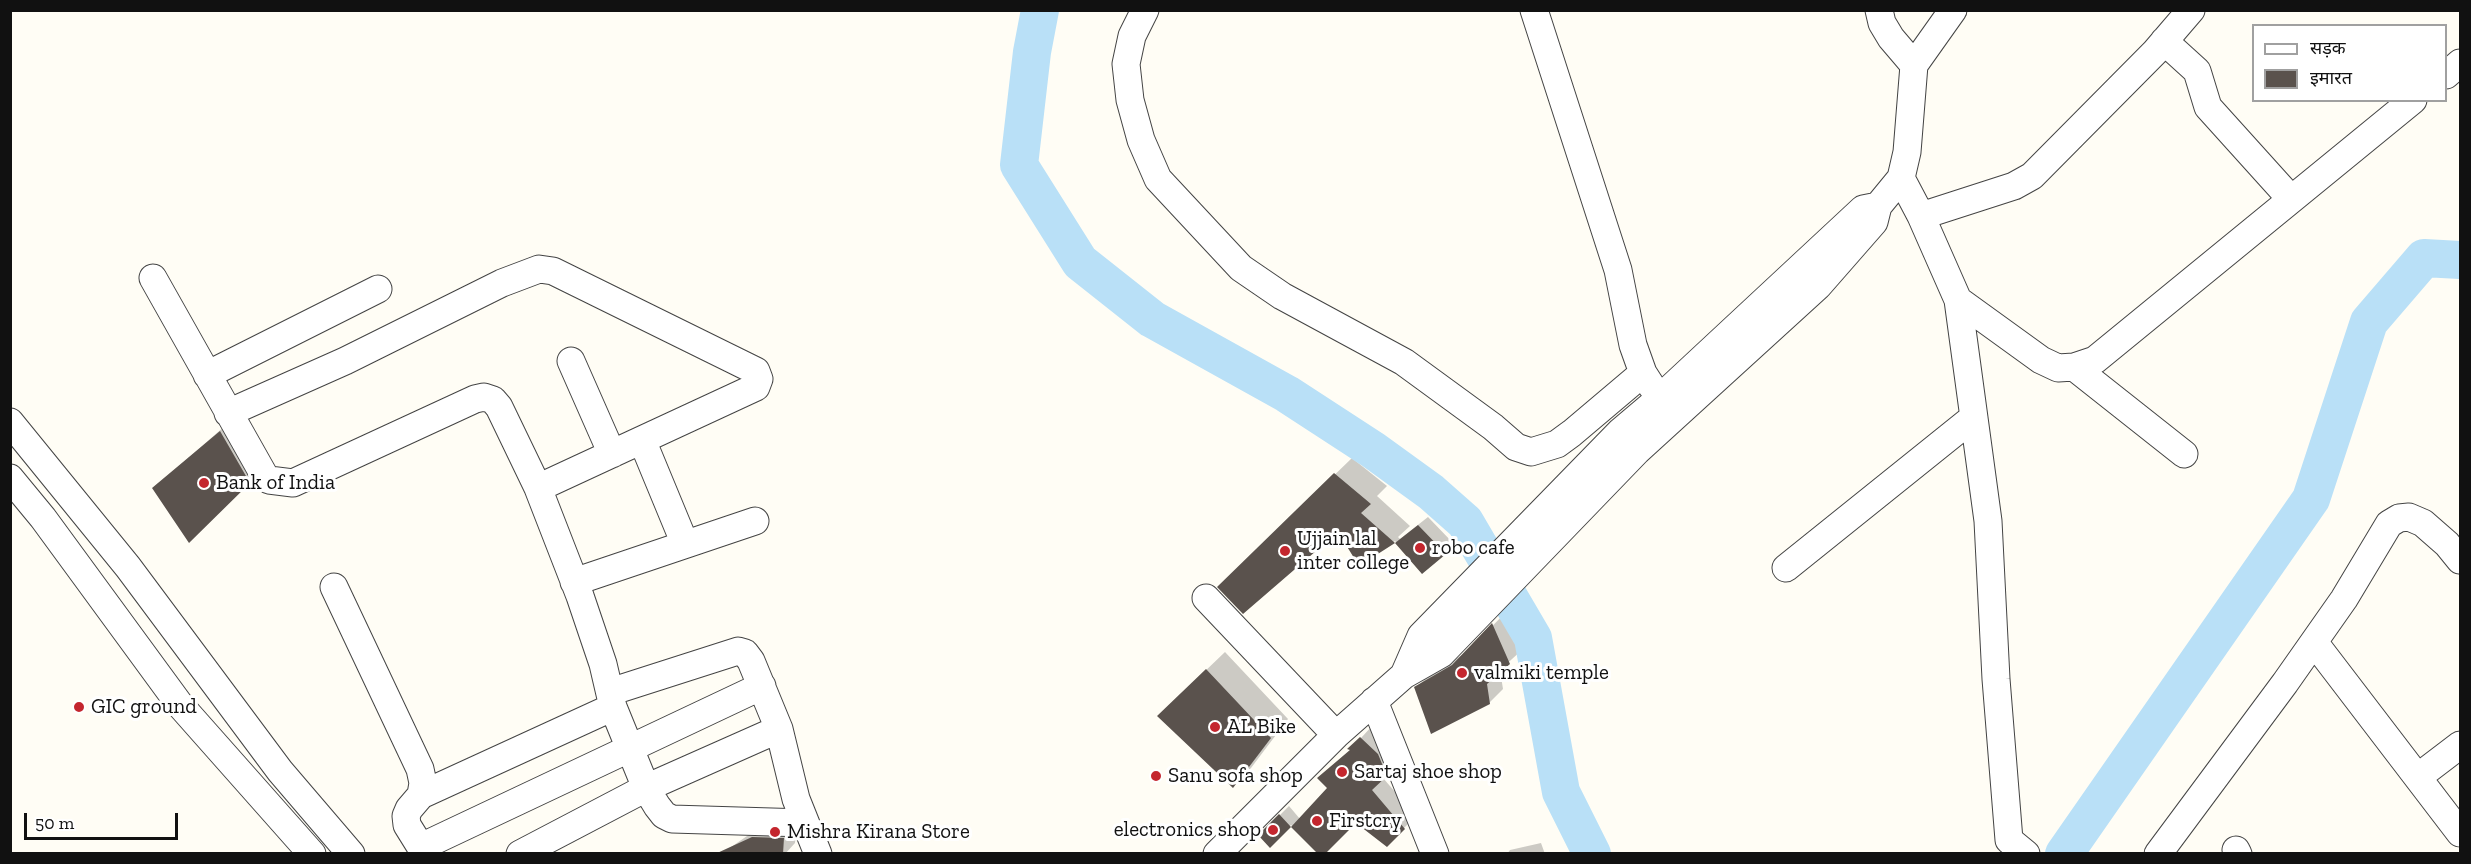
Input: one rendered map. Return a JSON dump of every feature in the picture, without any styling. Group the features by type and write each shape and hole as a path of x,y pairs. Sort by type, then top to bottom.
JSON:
{"street":[{"path":"1145,10 1132,36 1126,64 1130,100 1141,140 1158,179 1241,268 1282,296 1404,362 1493,427 1516,447 1531,452 1557,444 1643,373"},
{"path":"1534,10 1618,270 1633,345 1643,373 1660,398"},
{"path":"1880,10 1882,23 1891,38 1914,65"},
{"path":"1404,675 1421,636 1629,441 1818,286 1874,222 1878,206 1901,178 1907,152 1914,65 1953,10"},
{"path":"1921,216 2014,186 2032,176 2164,41 2191,10"},
{"path":"2164,41 2197,71 2208,107 2290,199"},
{"path":"2447,73 2460,63"},
{"path":"1958,300 2041,360 2058,368 2074,367 2094,360 2411,102"},
{"path":"1901,178 1921,216 1958,300 1988,521 1996,679 2010,840 2026,854"},
{"path":"1216,854 1336,735 1374,701 1404,675 1441,654 1629,441 1660,398 1863,209 1878,206"},
{"path":"228,413 345,361 502,283 534,270 546,269 756,371 759,379 756,387 538,488"},
{"path":"153,278 264,475 276,482 293,483 475,399 484,397 493,400 499,407 538,488 603,664 611,700 629,749 645,788 664,814 672,819 805,823"},
{"path":"207,375 378,289"},
{"path":"571,361 612,454"},
{"path":"2074,367 2184,454"},
{"path":"1786,568 1974,417"},
{"path":"10,422 128,567 280,771 351,854"},
{"path":"642,440 685,544"},
{"path":"10,477 43,518 180,705 312,854"},
{"path":"2158,854 2314,642 2344,599 2389,524 2400,518 2409,517 2423,523 2447,544 2460,560"},
{"path":"574,582 755,520"},
{"path":"334,587 420,769 423,783 421,795"},
{"path":"1206,598 1336,735"},
{"path":"2314,642 2460,833"},
{"path":"762,686 423,850 407,825 406,816 409,809 421,795 611,700 738,651 748,656 762,686 779,729 796,799 818,854"},
{"path":"1374,701 1435,854"},
{"path":"520,854 645,788 779,729"},
{"path":"2418,777 2460,745"}],"building":[{"name":"Bank of India","path":"220,431 250,483 189,543 152,488"},
{"name":"Ujjain lal inter college","path":"1334,473 1371,504 1361,513 1395,543 1359,566 1338,532 1243,614 1217,587"},
{"name":"robo cafe","path":"1418,525 1446,554 1422,574 1395,543"},
{"name":"valmiki temple","path":"1492,623 1510,664 1487,684 1490,704 1431,734 1414,687 1452,665"},
{"name":"AL Bike","path":"1206,669 1271,738 1233,788 1157,716"},
{"path":"1360,737 1378,754 1387,776 1372,790 1405,829 1387,847 1356,823 1325,854 1318,854 1291,827 1327,788 1317,778 1350,750 1347,749"},
{"name":"electronics shop","path":"1279,814 1291,827 1270,848 1258,835"},
{"name":"Mishra Kirana Store","path":"752,837 784,838 783,854 715,854"}],"waterway":[{"path":"1040,10 1032,52 1019,165 1080,262 1152,319 1287,394 1373,450 1431,492 1465,522 1533,638 1561,792 1592,854"},
{"path":"2064,854 2311,499 2369,322 2424,258 2460,260"}],"place":[{"name":"Bank of India","path":"204,483"},
{"name":"robo cafe","path":"1420,548"},
{"name":"Ujjain lal inter college","path":"1285,551"},
{"name":"valmiki temple","path":"1462,673"},
{"name":"GIC ground","path":"79,707"},
{"name":"AL Bike","path":"1215,727"},
{"name":"Sartaj shoe shop","path":"1342,772"},
{"name":"Sanu sofa shop","path":"1156,776"},
{"name":"Firstcry","path":"1317,821"},
{"name":"electronics shop","path":"1273,830"},
{"name":"Mishra Kirana Store","path":"775,832"}]}
